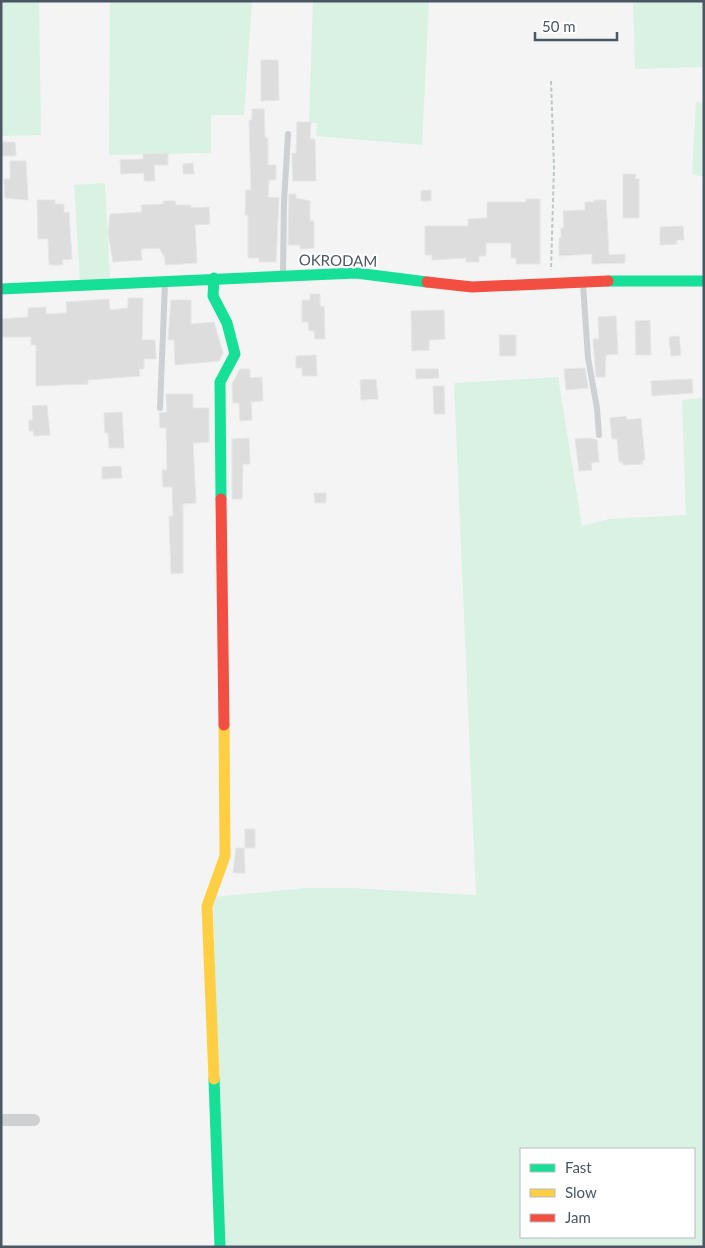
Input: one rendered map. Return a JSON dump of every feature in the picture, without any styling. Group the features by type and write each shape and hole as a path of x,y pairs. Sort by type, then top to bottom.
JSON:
{"street":[{"name":"OKRODAM","path":"1,289 356,273 472,287 637,280 704,281"},
{"path":"214,278 213,296 227,323 235,354 220,382 225,856 207,906 220,1247"},
{"path":"1,1120 34,1120"}],"lane":[{"path":"284,275 284,202 288,134"},
{"path":"160,408 165,281"},
{"path":"583,283 588,358 597,408 598,435"}],"path":[{"path":"550,285 554,167 551,81"}],"green space":[{"path":"1,1 39,1 41,135 1,136"},
{"path":"110,1 252,1 244,115 211,115 211,153 109,155"},
{"path":"313,1 429,1 422,145 316,136 317,123 309,123"},
{"path":"633,1 704,1 704,67 635,69"},
{"path":"696,102 704,103 704,177 692,174"},
{"path":"105,183 110,278 80,281 74,185"},
{"path":"558,377 582,526 609,519 686,515 682,400 704,398 704,1247 223,1247 213,897 308,888 351,888 476,895 454,383"}],"building":[{"path":"261,60 278,60 279,100 261,101"},
{"path":"252,109 264,109 265,138 268,138 268,165 276,165 276,180 269,180 268,197 279,198 276,262 259,262 259,258 248,258 248,215 245,215 246,190 251,190 249,120 252,120"},
{"path":"297,122 311,122 310,139 315,139 316,181 293,181 292,153 296,153"},
{"path":"1,142 15,142 16,156 1,156"},
{"path":"168,153 168,165 154,165 155,181 144,181 144,173 121,174 120,160 143,159 143,154"},
{"path":"10,161 26,161 28,200 5,198 4,179 10,179"},
{"path":"193,163 194,174 183,174 183,164"},
{"path":"623,174 636,174 635,179 639,179 639,218 623,218"},
{"path":"431,190 431,201 421,201 421,191"},
{"path":"289,194 296,194 296,198 310,201 310,221 314,221 314,248 300,249 300,245 288,245"},
{"path":"526,199 540,199 540,264 516,264 516,258 511,258 511,243 486,243 486,256 479,256 479,262 466,262 466,258 432,260 432,255 425,255 425,226 468,226 468,219 487,218 487,202 526,202"},
{"path":"37,200 55,200 55,204 64,204 64,213 69,212 72,259 62,260 63,265 49,265 48,239 38,239"},
{"path":"594,200 606,200 609,255 625,254 625,263 592,264 592,254 559,256 559,238 561,238 561,228 564,228 563,211 585,210 585,202 594,202"},
{"path":"163,201 175,201 176,205 191,205 191,208 209,207 210,224 195,225 197,263 165,265 165,258 159,248 141,249 142,260 113,262 108,234 110,214 142,212 141,205 163,204"},
{"path":"683,226 684,240 677,240 677,244 660,245 660,227"},
{"path":"310,294 320,294 320,307 324,306 325,339 315,339 314,331 309,331 308,322 302,322 302,300 310,300"},
{"path":"128,298 143,298 142,340 155,340 156,359 144,359 144,369 139,369 140,376 88,380 88,384 36,386 36,345 31,345 31,337 1,337 1,319 28,317 28,308 46,307 46,314 67,313 66,302 109,299 110,310 128,308"},
{"path":"171,300 191,300 191,324 214,322 223,353 219,361 175,365 174,340 168,340"},
{"path":"444,310 445,339 429,340 429,350 412,351 411,311"},
{"path":"616,316 618,354 606,355 605,377 596,377 593,339 599,339 598,317"},
{"path":"650,320 651,355 636,355 635,321"},
{"path":"499,335 516,335 516,356 500,356"},
{"path":"679,336 681,355 671,356 669,337"},
{"path":"316,355 317,376 302,376 302,368 296,368 296,356"},
{"path":"585,368 588,388 566,390 564,369"},
{"path":"240,369 250,369 250,378 262,377 263,401 251,402 252,420 240,421 239,403 233,403 232,384"},
{"path":"416,369 438,369 439,378 416,379"},
{"path":"376,379 378,399 361,400 360,380"},
{"path":"692,379 693,393 652,396 651,381"},
{"path":"433,386 444,386 445,414 434,414"},
{"path":"166,394 193,394 193,408 209,408 209,442 193,443 196,503 183,504 183,573 171,574 169,516 173,516 172,487 163,487 162,470 167,470 166,428 160,428 159,413 167,412"},
{"path":"47,405 50,435 34,436 33,431 29,431 29,420 33,420 32,406"},
{"path":"122,412 124,448 109,448 108,433 105,433 104,413"},
{"path":"626,416 627,420 641,418 645,460 642,461 643,464 623,465 622,462 619,462 617,439 612,439 610,418"},
{"path":"249,438 250,464 243,464 242,499 232,499 232,439"},
{"path":"590,438 597,440 599,462 591,463 592,470 579,471 575,439"},
{"path":"121,466 122,478 102,479 102,467"},
{"path":"314,493 326,493 326,503 315,503"},
{"path":"245,829 255,829 255,848 245,848"},
{"path":"236,848 244,848 245,873 233,873"}],"traffic: fast":[{"path":"1,289 356,273 427,282"},
{"path":"214,278 213,296 227,323 235,354 220,382 221,499"},
{"path":"608,281 704,281"},
{"path":"214,1079 220,1247"}],"traffic: slow":[{"path":"214,1079 207,906 225,856 224,725"}],"traffic: jam":[{"path":"427,282 472,287 608,281"},
{"path":"221,499 224,725"}]}
